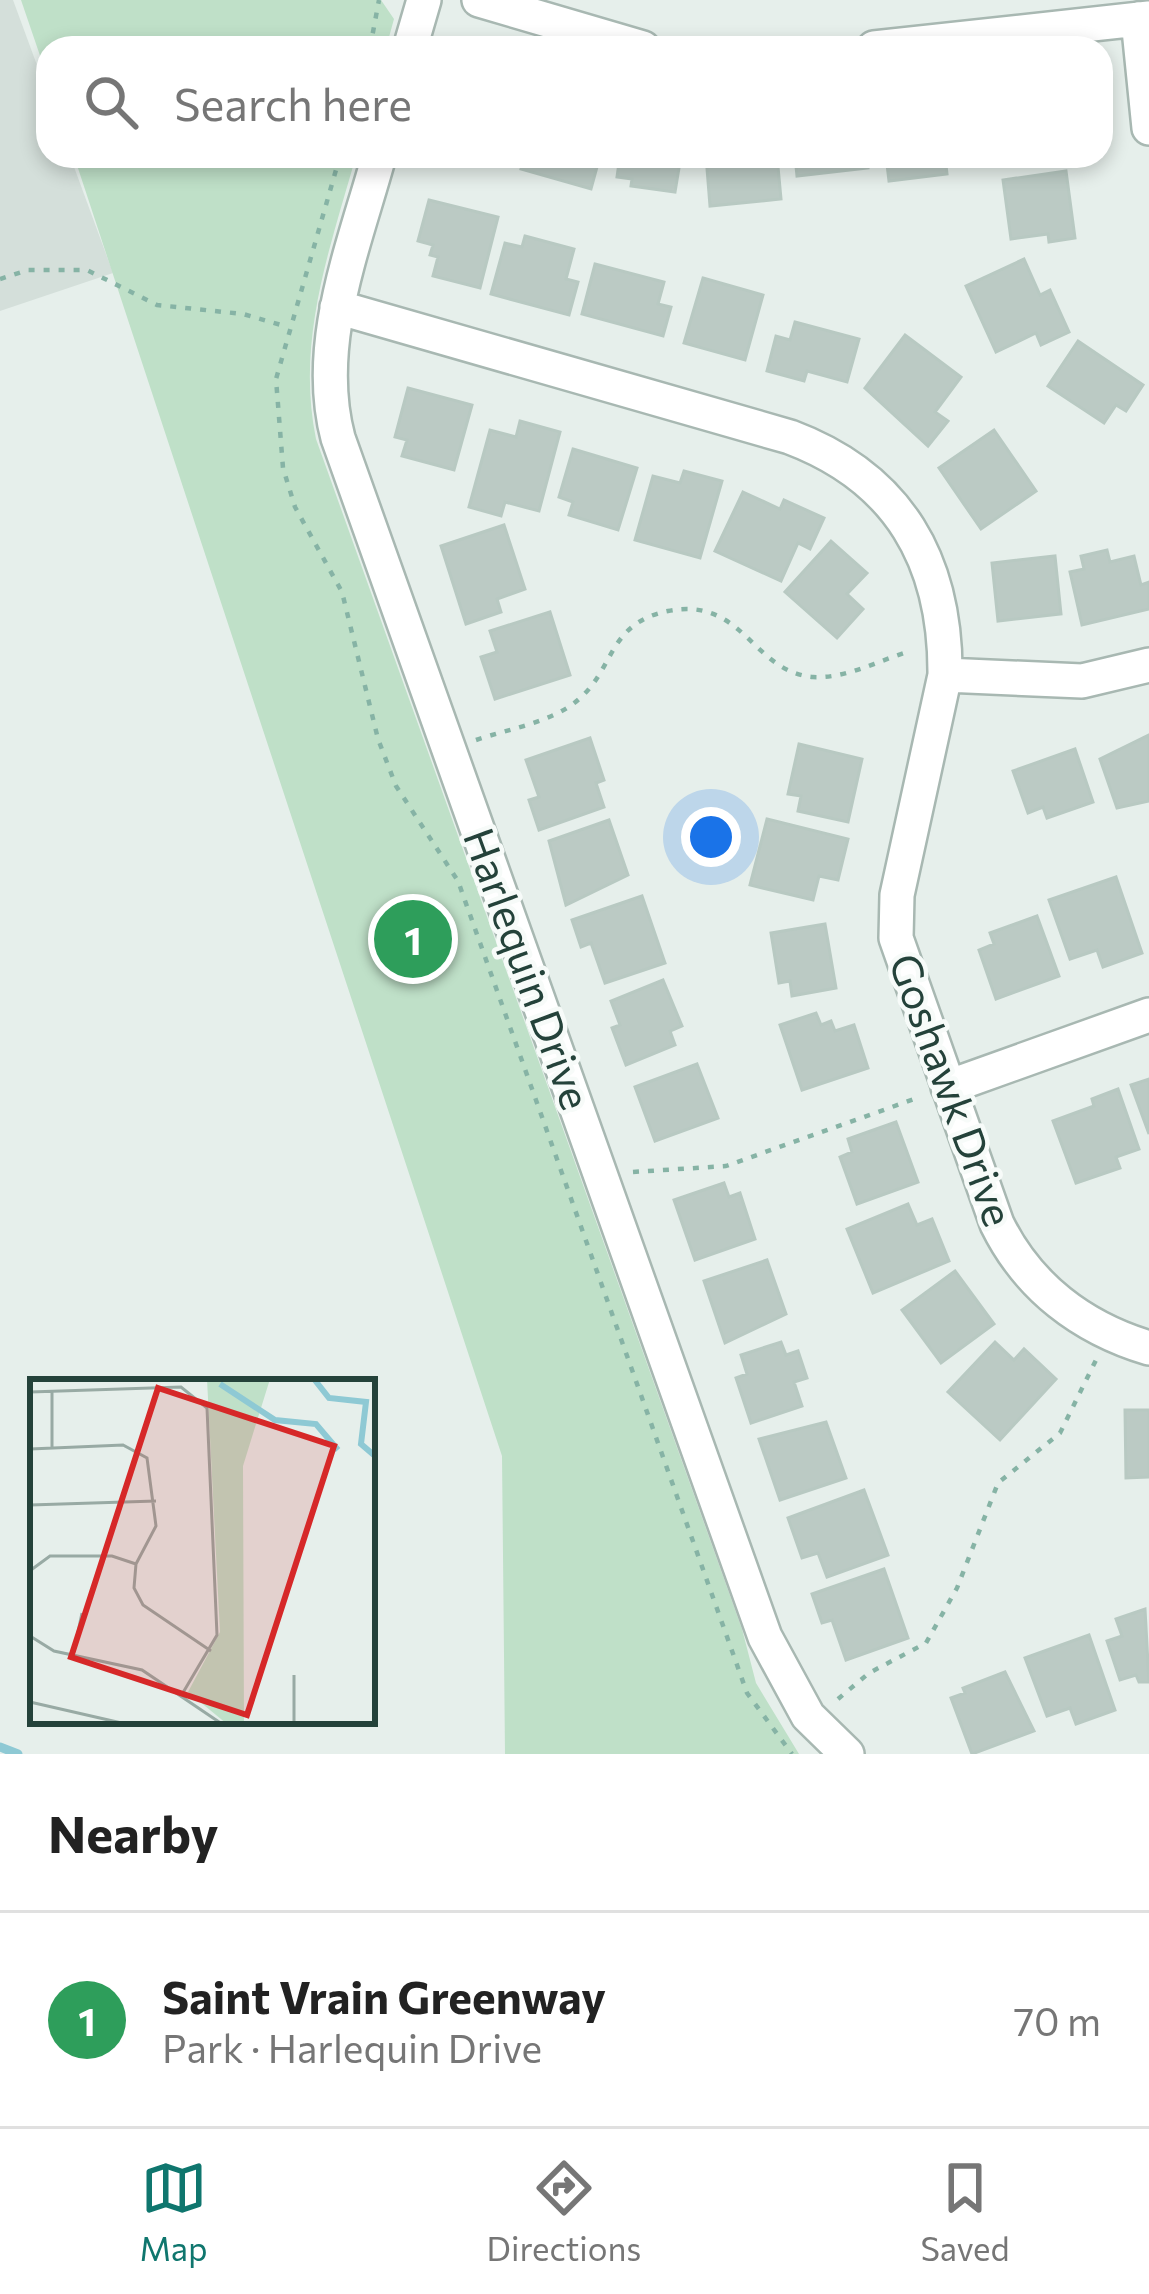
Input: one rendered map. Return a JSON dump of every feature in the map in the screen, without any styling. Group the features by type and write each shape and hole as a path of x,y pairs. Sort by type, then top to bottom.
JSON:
{"street":[{"path":"414,36 424,0"},
{"path":"479,0 602,36"},
{"path":"982,36 1143,18 1149,128"},
{"name":"Harlequin Drive","path":"377,168 337,307 327,381 331,411 765,1637 813,1722 847,1754"},
{"name":"Goshawk Drive","path":"337,307 820,448 872,484 911,531 936,582 945,659 895,922 901,957 1013,1256 1052,1297 1109,1333 1149,1348"},
{"path":"945,659 1082,681 1149,665"},
{"path":"948,1087 1149,1015"}],"path":[{"path":"372,36 379,0"},
{"path":"0,279 28,270 87,270 157,305 243,314 288,327"},
{"path":"449,749 573,704 628,630 669,611 703,610 727,619 781,667 804,676 945,659"},
{"path":"603,1181 652,1167 716,1168 735,1163 948,1087"},
{"path":"813,1722 862,1678 926,1643 957,1588 998,1484 1060,1433 1109,1333"},
{"path":"783,1742 792,1754"}],"shaded area":[{"path":"0,0 13,0 36,62 36,168 74,168 113,273 0,311"}],"green space":[{"path":"21,0 381,0 394,19 389,36 36,36 36,44"},
{"path":"78,168 353,168 326,261 313,331 311,403 316,439 742,1629 756,1683 799,1754 505,1754 502,1456"}],"building":[{"path":"521,168 597,168 591,189"},
{"path":"618,168 679,168 675,192 631,186 632,179 617,177"},
{"path":"707,168 778,168 781,199 710,206"},
{"path":"796,168 868,168 797,176"},
{"path":"887,168 946,168 947,174 889,181"},
{"path":"1066,171 1075,238 1049,242 1048,234 1011,239 1003,180"},
{"path":"429,200 498,217 480,288 433,276 438,257 430,255 433,245 418,241"},
{"path":"525,236 574,249 566,279 578,282 569,315 491,294 505,243 522,247"},
{"path":"1024,259 1040,295 1050,290 1069,332 1041,345 1036,333 996,352 966,286"},
{"path":"595,264 664,282 658,304 671,307 663,336 582,314"},
{"path":"703,278 763,295 745,360 684,343"},
{"path":"795,322 859,339 847,382 807,371 804,381 767,371 776,336 790,340"},
{"path":"905,335 961,377 935,412 948,421 928,446 865,388"},
{"path":"1078,341 1143,385 1126,411 1116,405 1104,423 1048,386"},
{"path":"408,388 472,405 454,470 402,456 407,440 395,437"},
{"path":"520,421 560,432 539,511 505,502 501,516 469,507 490,430 516,437"},
{"path":"994,430 1036,491 981,529 939,468"},
{"path":"573,449 637,468 618,530 569,515 573,502 559,497"},
{"path":"684,471 722,481 700,558 635,540 653,476 680,483"},
{"path":"743,492 780,509 784,500 824,518 810,549 798,543 781,581 715,551"},
{"path":"504,525 525,589 497,599 501,612 466,624 441,546"},
{"path":"831,541 867,573 847,594 863,609 837,638 785,592"},
{"path":"1107,550 1110,562 1134,556 1141,585 1149,582 1149,609 1082,625 1070,572 1084,569 1081,556"},
{"path":"1055,556 1061,614 998,621 992,563"},
{"path":"550,612 570,675 495,699 481,657 497,652 490,631"},
{"path":"1149,735 1149,801 1117,808 1100,759"},
{"path":"590,738 604,780 596,783 604,807 539,830 529,800 539,797 526,760"},
{"path":"799,744 862,759 848,822 798,811 801,796 788,794"},
{"path":"1075,749 1093,802 1047,818 1043,807 1028,813 1013,771"},
{"path":"767,819 848,839 838,880 819,876 813,900 750,885"},
{"path":"609,820 628,875 566,905 549,841"},
{"path":"1116,877 1142,953 1103,967 1097,950 1070,959 1049,900"},
{"path":"642,896 665,963 605,983 591,943 581,947 572,920"},
{"path":"1037,916 1059,976 996,999 979,950 994,944 990,933"},
{"path":"825,924 836,988 792,996 790,981 779,983 771,933"},
{"path":"663,980 682,1026 670,1031 675,1045 626,1065 612,1028 620,1025 611,1001"},
{"path":"816,1013 821,1025 831,1021 835,1031 854,1025 868,1068 802,1090 780,1025"},
{"path":"697,1064 718,1118 655,1141 635,1087"},
{"path":"1149,1079 1149,1134 1131,1085"},
{"path":"1118,1089 1139,1149 1116,1157 1120,1168 1076,1183 1053,1121 1094,1106 1092,1099"},
{"path":"896,1122 918,1182 857,1204 840,1157 852,1152 848,1139"},
{"path":"724,1183 729,1197 740,1193 755,1239 695,1260 674,1200"},
{"path":"908,1204 917,1225 932,1219 949,1261 873,1293 847,1229"},
{"path":"767,1260 786,1314 725,1343 704,1281"},
{"path":"955,1271 994,1324 941,1363 902,1310"},
{"path":"781,1342 786,1355 798,1351 807,1378 794,1382 802,1406 751,1423 736,1378 747,1374 741,1355"},
{"path":"995,1342 1014,1360 1024,1349 1056,1379 1000,1440 948,1392"},
{"path":"1125,1410 1149,1410 1149,1477 1126,1478"},
{"path":"826,1422 846,1478 780,1500 759,1439"},
{"path":"864,1490 888,1555 827,1577 818,1553 802,1558 788,1518"},
{"path":"884,1569 908,1638 846,1660 832,1620 822,1623 812,1594"},
{"path":"1145,1609 1149,1682 1139,1682 1136,1675 1120,1680 1107,1641 1122,1636 1116,1619"},
{"path":"1089,1635 1115,1710 1076,1724 1070,1708 1047,1716 1025,1658"},
{"path":"1005,1672 1034,1731 972,1754 951,1698 965,1693 963,1688"}],"waterway":[{"path":"0,1747 18,1754"}],"place":[{"name":"Saint Vrain Greenway","path":"413,939"}]}
